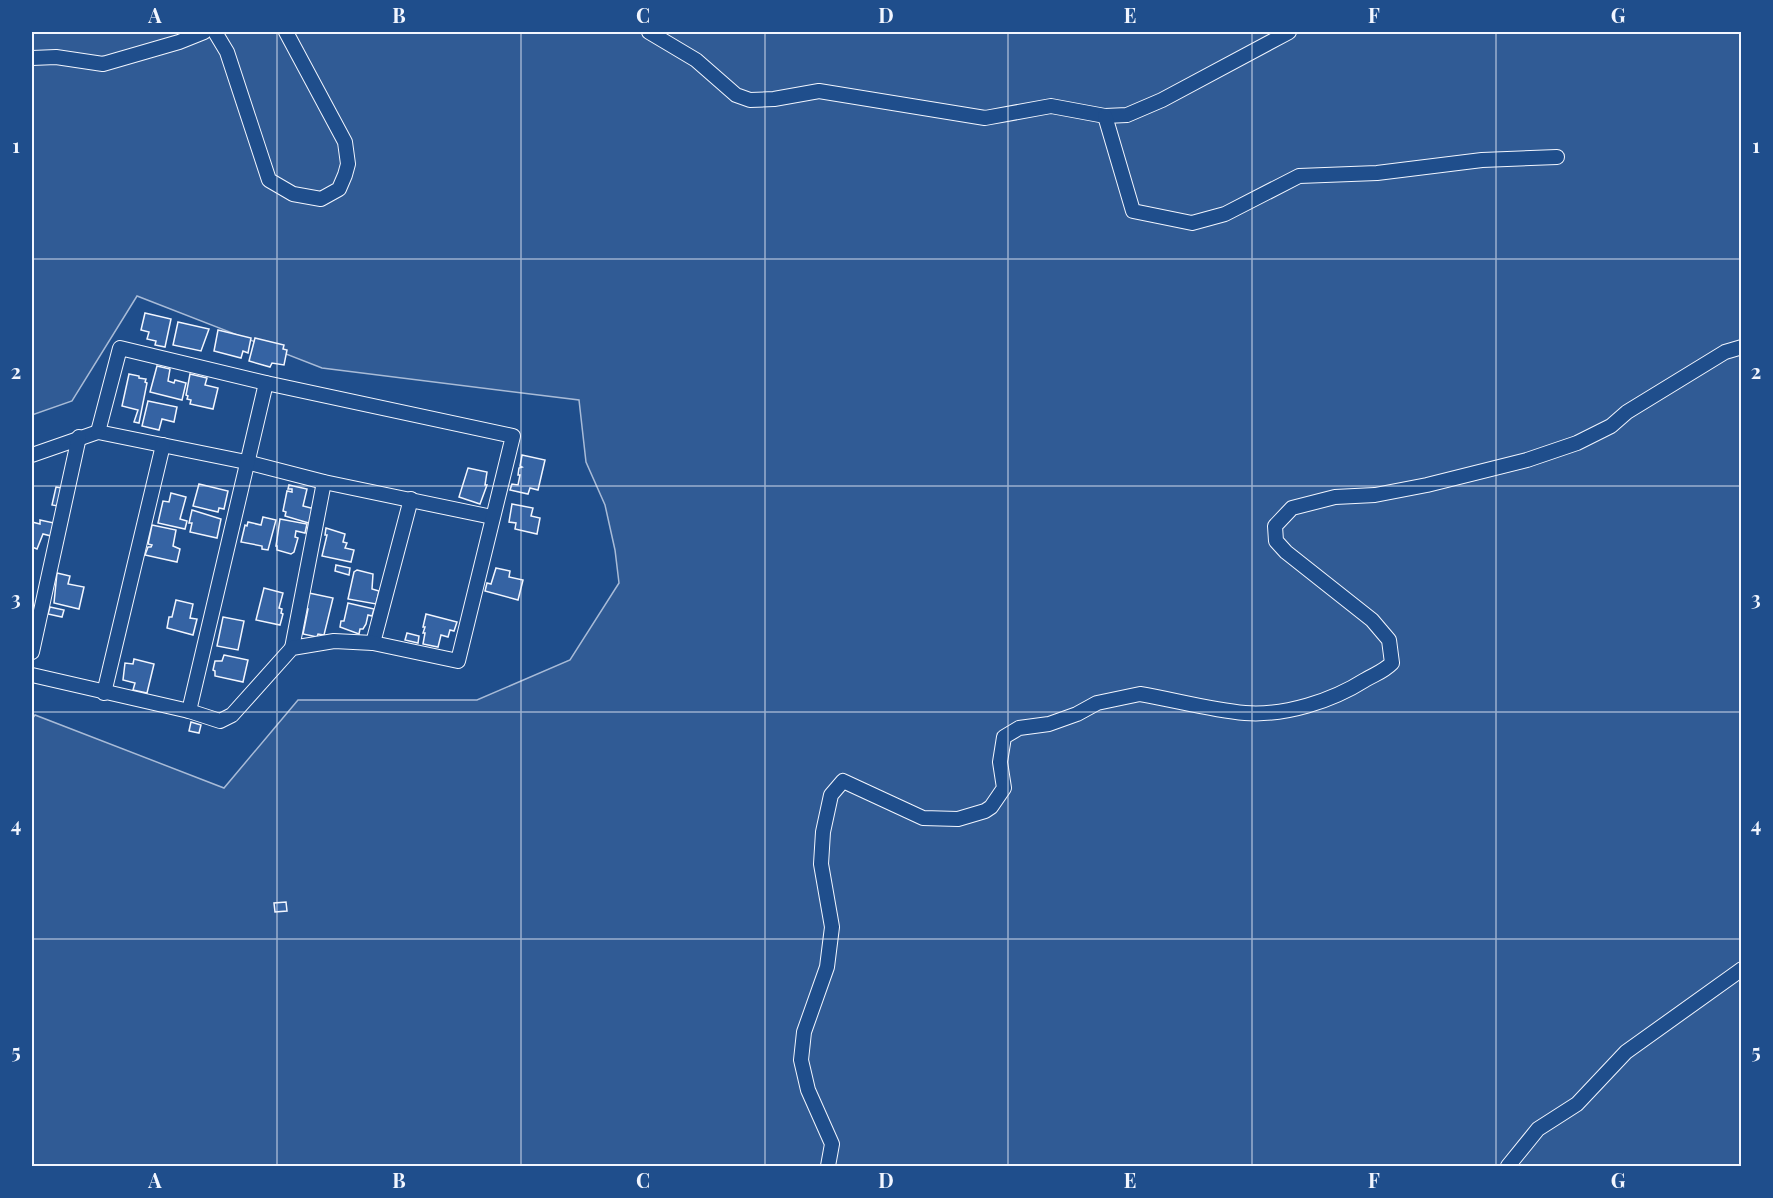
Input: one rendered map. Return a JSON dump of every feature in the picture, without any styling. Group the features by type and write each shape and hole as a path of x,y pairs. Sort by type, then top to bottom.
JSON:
{"street":[{"path":"32,57 56,57 103,64 179,42 204,32"},
{"path":"215,32 227,52 269,180 293,194 321,200 339,189 345,176 348,164 345,142 286,32"},
{"path":"649,32 696,60 736,94 750,100 774,99 819,91 985,118 1051,106 1105,116 1127,116 1162,100 1289,32"},
{"path":"1105,116 1133,211 1191,223 1225,214 1299,176 1377,173 1482,159 1557,156"},
{"path":"98,432 120,348 266,383 513,436 458,661 373,643 334,641 292,648"},
{"path":"828,1167 832,1144 808,1090 801,1060 804,1032 827,967 832,927 821,864 822,832 831,795 843,781 923,818 958,819 992,807 1004,789 1000,762 1004,737 1019,728 1049,724 1077,714 1097,703 1128,695 1140,694 1246,713 1287,710 1323,700 1359,685 1384,671 1392,663 1389,640 1372,620 1286,552 1276,541 1275,526 1286,513 1292,508 1335,497 1375,495 1427,485 1527,460 1577,443 1611,426 1627,412 1725,352 1742,348"},
{"path":"189,711 266,383"},
{"path":"32,455 98,432 246,462 324,482 492,517"},
{"path":"32,652 79,437"},
{"path":"104,693 163,445"},
{"path":"32,675 189,711 220,721 232,715 292,648 324,482"},
{"path":"373,643 411,499"},
{"path":"1508,1167 1538,1129 1577,1104 1626,1052 1742,969"}],"shaded area":[{"path":"32,32 1741,32 1741,1166 32,1166 32,719 35,715 224,788 298,700 477,700 570,660 619,583 615,550 605,505 586,462 579,400 322,368 137,296 72,401 32,415"}],"building":[{"path":"145,313 171,319 165,347 155,345 156,341 147,339 149,332 141,330"},
{"path":"178,322 209,329 201,351 173,345"},
{"path":"218,330 251,338 248,353 243,351 241,358 214,351"},
{"path":"255,338 284,345 283,349 287,350 284,365 272,363 270,367 249,361"},
{"path":"157,366 170,369 168,381 186,383 182,400 150,392"},
{"path":"129,374 146,379 147,383 139,423 134,422 138,410 122,406"},
{"path":"190,374 207,378 205,385 218,388 213,409 190,404 191,400 187,399 186,395"},
{"path":"148,401 177,407 174,422 162,419 159,430 142,426"},
{"path":"522,455 545,460 538,490 530,488 528,494 510,490 512,484 518,485"},
{"path":"468,468 487,472 485,485 487,485 480,504 459,497"},
{"path":"199,484 228,491 224,509 219,508 218,512 193,506"},
{"path":"289,485 307,489 303,506 315,509 312,524 285,516 286,512 283,511 287,491 292,492 292,489 288,489"},
{"path":"56,487 62,488 58,506 52,505"},
{"path":"171,493 186,497 180,519 187,521 185,529 158,523 163,501 169,502"},
{"path":"512,504 533,508 531,516 540,518 537,534 515,529 516,523 509,522"},
{"path":"192,510 221,519 217,538 190,532 192,523 189,523"},
{"path":"263,517 276,520 268,550 262,549 262,546 241,542 245,525 247,526 248,522 261,525"},
{"path":"280,519 307,524 305,533 296,531 295,537 298,538 294,552 291,554 277,550"},
{"path":"40,520 54,523 51,536 43,534 37,549 32,547 32,522 40,524"},
{"path":"152,525 176,530 173,546 180,549 177,562 145,555 148,547 152,545 148,544"},
{"path":"326,528 345,534 343,542 347,543 345,548 354,550 351,562 322,556 327,535 325,535"},
{"path":"336,565 350,568 349,575 335,571"},
{"path":"496,568 510,571 509,577 523,580 518,600 485,591 487,583 491,584"},
{"path":"357,570 373,574 372,589 379,591 376,604 348,599 354,572"},
{"path":"57,573 70,576 68,584 84,587 79,609 54,603"},
{"path":"264,588 283,593 279,608 282,609 283,614 280,625 256,620"},
{"path":"309,593 333,598 324,635 318,634 317,637 303,634"},
{"path":"176,600 193,604 190,618 197,619 193,635 167,628"},
{"path":"348,603 374,609 372,616 368,615 366,624 363,629 360,629 359,634 340,627 341,621 344,621"},
{"path":"50,607 64,610 62,617 48,614"},
{"path":"426,614 457,622 454,631 450,630 448,637 441,635 438,647 423,644"},
{"path":"223,617 244,621 238,650 217,646"},
{"path":"407,633 419,636 418,643 405,640"},
{"path":"224,655 248,660 243,682 215,676 213,670 215,661 222,661"},
{"path":"134,659 154,664 147,693 133,690 135,683 123,680 125,663 133,664"},
{"path":"191,722 201,725 199,733 189,731"},
{"path":"286,902 287,911 275,912 274,903"}]}
